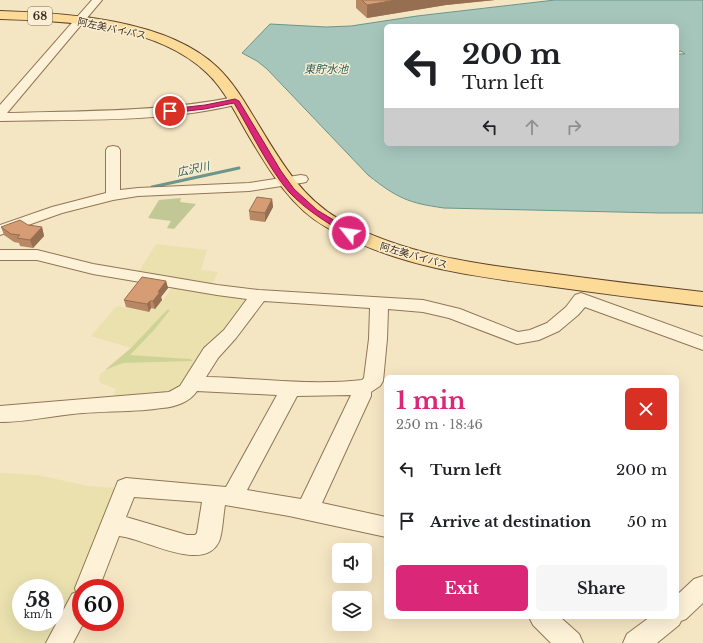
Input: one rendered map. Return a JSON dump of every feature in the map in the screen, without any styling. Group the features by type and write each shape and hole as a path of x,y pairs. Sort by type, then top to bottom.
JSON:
{"main road":[{"name":"阿左美バイパス","path":"0,11 40,12 82,18 146,35 185,51 210,68 227,87 235,101 293,180 344,218 386,240 444,256 498,265 703,288"},
{"name":"阿左美バイパス","path":"0,15 118,21 168,35 212,60 231,78 268,129 304,203 329,221 366,240 414,258 465,268 703,299"}],"street":[{"path":"0,113 97,0"},
{"path":"0,117 144,113 205,107 235,101"},
{"path":"113,150 113,196"},
{"path":"0,230 57,210 113,196 144,191 227,188 293,180"},
{"path":"0,255 37,255 93,269 206,289 259,295 423,306 454,313 511,336 524,338 534,336 553,327 572,311 581,299 703,344"},
{"path":"0,414 13,414 81,406 163,401 180,395 187,391 211,353 230,334 259,295"},
{"path":"192,384 318,391 368,386 373,381 378,339 379,302"},
{"path":"307,510 361,396 361,387"},
{"path":"111,525 122,526 187,545 200,545 208,538 223,496 287,397 288,390"},
{"path":"90,579 126,487 156,488 223,496 307,510 384,527"},
{"path":"679,609 703,588"},
{"path":"59,643 72,619"},
{"path":"544,619 570,643"},
{"path":"636,643 667,619"}],"shaded area":[{"path":"156,244 207,250 201,270 218,272 211,286 137,274"},
{"path":"173,286 249,297 250,300 175,394 112,401 116,389 101,383 99,380 100,374 112,366 123,363 193,361 190,359 129,355 154,330 162,316 131,348 91,336 117,306 148,312 151,308 162,302"},
{"path":"0,473 37,475 88,486 118,488 92,560 83,579 72,579 72,603 64,620 64,579 12,579 12,631 59,631 53,643 0,643"}],"green space":[{"path":"181,198 180,202 196,204 174,229 167,228 171,221 148,218 159,200"},
{"path":"167,310 170,310 154,330 130,355 190,359 193,361 123,363 105,370 131,348"}],"water":[{"name":"東貯水池","path":"555,0 703,0 703,213 444,208 421,204 395,194 368,175 267,69 257,61 242,53 270,24 326,27 351,26 417,16"}],"building":[{"path":"362,0 396,0 367,5"},
{"path":"257,197 272,199 265,213 249,211"},
{"path":"20,220 28,225 42,227 30,240 17,238 20,235 11,234 1,227"},
{"path":"142,277 166,281 153,301 150,301 147,304 124,300"}],"waterway":[{"name":"広沢川","path":"152,187 239,168"}],"route":[{"path":"170,111 205,107 235,101 278,171 292,190 304,203 349,233"}]}
